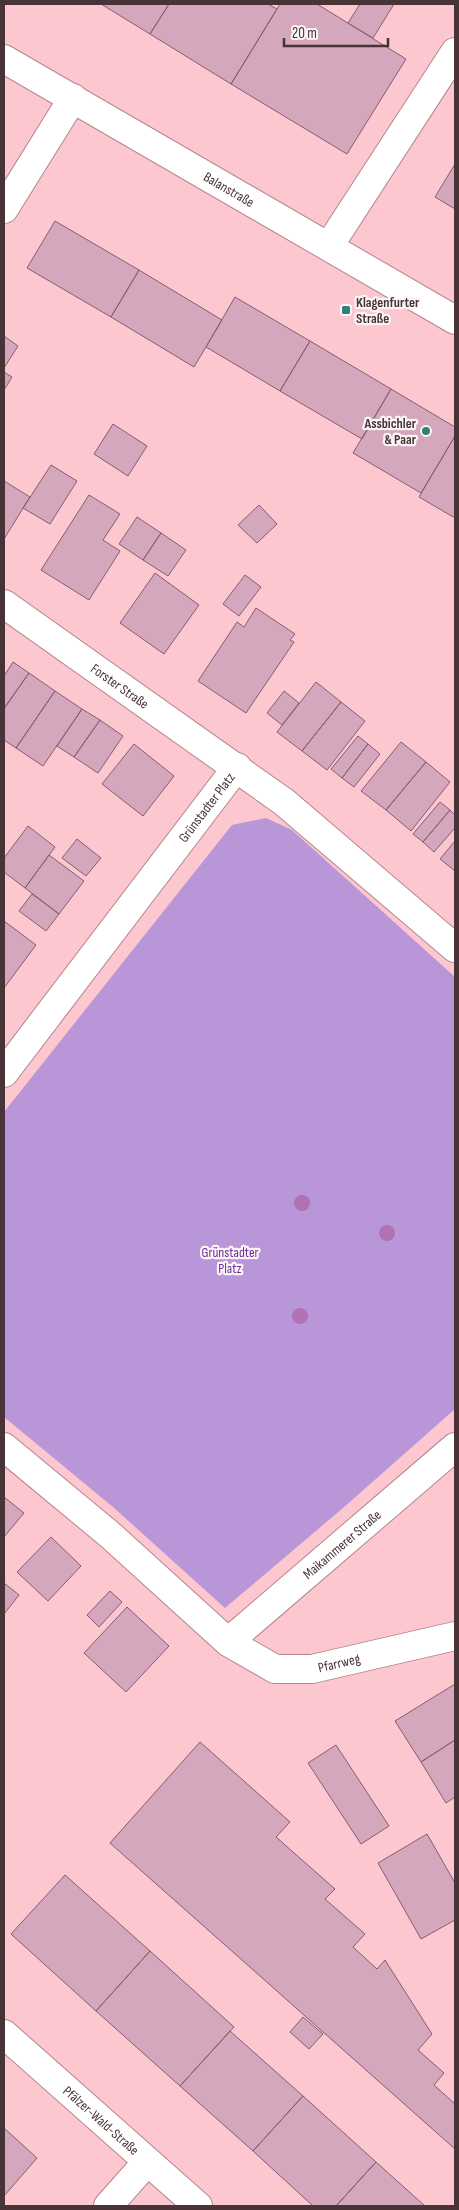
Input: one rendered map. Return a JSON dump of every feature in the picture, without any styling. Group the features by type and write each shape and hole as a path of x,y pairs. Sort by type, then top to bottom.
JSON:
{"street":[{"path":"329,246 455,52"},
{"name":"Balanstraße","path":"4,59 455,320"},
{"path":"4,209 72,98"},
{"name":"Forster Straße","path":"4,604 237,767"},
{"name":"Grünstadter Platz","path":"4,1073 237,767 284,802 455,948"},
{"path":"4,1447 110,1534 228,1642"},
{"name":"Maikammerer Straße","path":"228,1642 455,1447"},
{"name":"Pfarrweg","path":"228,1642 275,1669 312,1669 455,1636"},
{"name":"Pfälzer-Wald-Straße","path":"4,2034 198,2206"},
{"path":"108,2206 147,2162"}],"green space":[{"name":"Grünstadter Platz","path":"266,818 292,830 455,977 455,1409 343,1508 225,1608 113,1507 4,1417 4,1112 232,825"}],"building":[{"path":"101,4 169,4 150,34"},
{"path":"169,4 268,4 277,9 231,84 150,34"},
{"path":"280,4 317,4 406,59 347,154 231,84"},
{"path":"360,4 394,4 373,38 348,23"},
{"path":"455,164 455,209 435,197"},
{"path":"55,221 139,270 111,317 27,268"},
{"path":"139,270 222,320 194,367 111,317"},
{"path":"235,297 310,341 280,391 206,347"},
{"path":"4,336 18,346 4,368"},
{"path":"310,341 391,389 362,439 280,391"},
{"path":"4,372 12,377 4,390"},
{"path":"391,389 455,427 455,436 421,493 353,453"},
{"path":"113,424 147,446 128,476 94,454"},
{"path":"455,436 455,518 419,497"},
{"path":"51,465 77,481 50,524 23,508"},
{"path":"4,481 30,497 4,539"},
{"path":"89,495 120,514 103,540 120,551 89,600 41,570"},
{"path":"259,505 277,524 257,543 238,525"},
{"path":"137,517 161,533 143,560 119,544"},
{"path":"161,533 186,550 168,576 143,560"},
{"path":"155,573 199,605 164,654 120,623"},
{"path":"245,575 261,587 239,616 223,604"},
{"path":"256,608 295,634 290,640 294,642 246,713 198,681 237,622 244,627"},
{"path":"13,662 29,673 4,708 4,676"},
{"path":"29,673 55,691 16,748 4,740 4,709"},
{"path":"316,682 341,702 302,751 277,732"},
{"path":"55,691 82,709 43,766 16,748"},
{"path":"284,691 299,703 282,725 267,713"},
{"path":"341,702 365,721 327,770 302,751"},
{"path":"82,709 100,720 74,757 57,746"},
{"path":"100,720 123,736 98,773 74,757"},
{"path":"358,736 368,744 342,778 331,769"},
{"path":"401,742 426,762 386,810 361,791"},
{"path":"134,744 174,776 143,816 102,784"},
{"path":"368,744 380,754 354,787 342,778"},
{"path":"426,762 450,782 411,831 386,810"},
{"path":"440,802 450,810 423,842 413,834"},
{"path":"450,810 455,815 455,828 434,852 423,842"},
{"path":"28,826 55,847 25,888 4,872 4,858"},
{"path":"77,839 101,858 86,876 62,858"},
{"path":"455,841 455,871 440,859"},
{"path":"49,855 84,881 59,914 25,888"},
{"path":"32,894 59,914 46,931 19,911"},
{"path":"4,921 36,945 4,988"},
{"path":"4,1497 24,1513 4,1537"},
{"path":"51,1537 81,1566 48,1601 17,1572"},
{"path":"4,1583 19,1595 4,1614"},
{"path":"110,1591 122,1602 99,1627 87,1615"},
{"path":"127,1607 169,1646 126,1692 84,1653"},
{"path":"455,1684 455,1740 421,1762 395,1721"},
{"path":"455,1740 455,1797 446,1803 421,1762"},
{"path":"200,1742 290,1822 276,1837 335,1889 325,1899 365,1934 353,1947 377,1969 385,1960 432,2034 418,2050 444,2073 434,2085 455,2104 455,2149 110,1843"},
{"path":"336,1745 389,1826 361,1844 308,1763"},
{"path":"427,1834 455,1883 455,1920 421,1939 378,1863"},
{"path":"65,1875 150,1951 96,2011 11,1934"},
{"path":"150,1951 234,2027 180,2086 96,2011"},
{"path":"303,2017 323,2034 309,2049 290,2032"},
{"path":"230,2031 303,2096 253,2151 180,2086"},
{"path":"303,2096 376,2162 336,2206 313,2206 253,2151"},
{"path":"4,2128 37,2158 4,2196"},
{"path":"376,2162 425,2206 336,2206"}],"place":[{"name":"Klagenfurter Straße","path":"346,310"},
{"name":"Assbichler & Paar","path":"426,431"}]}
